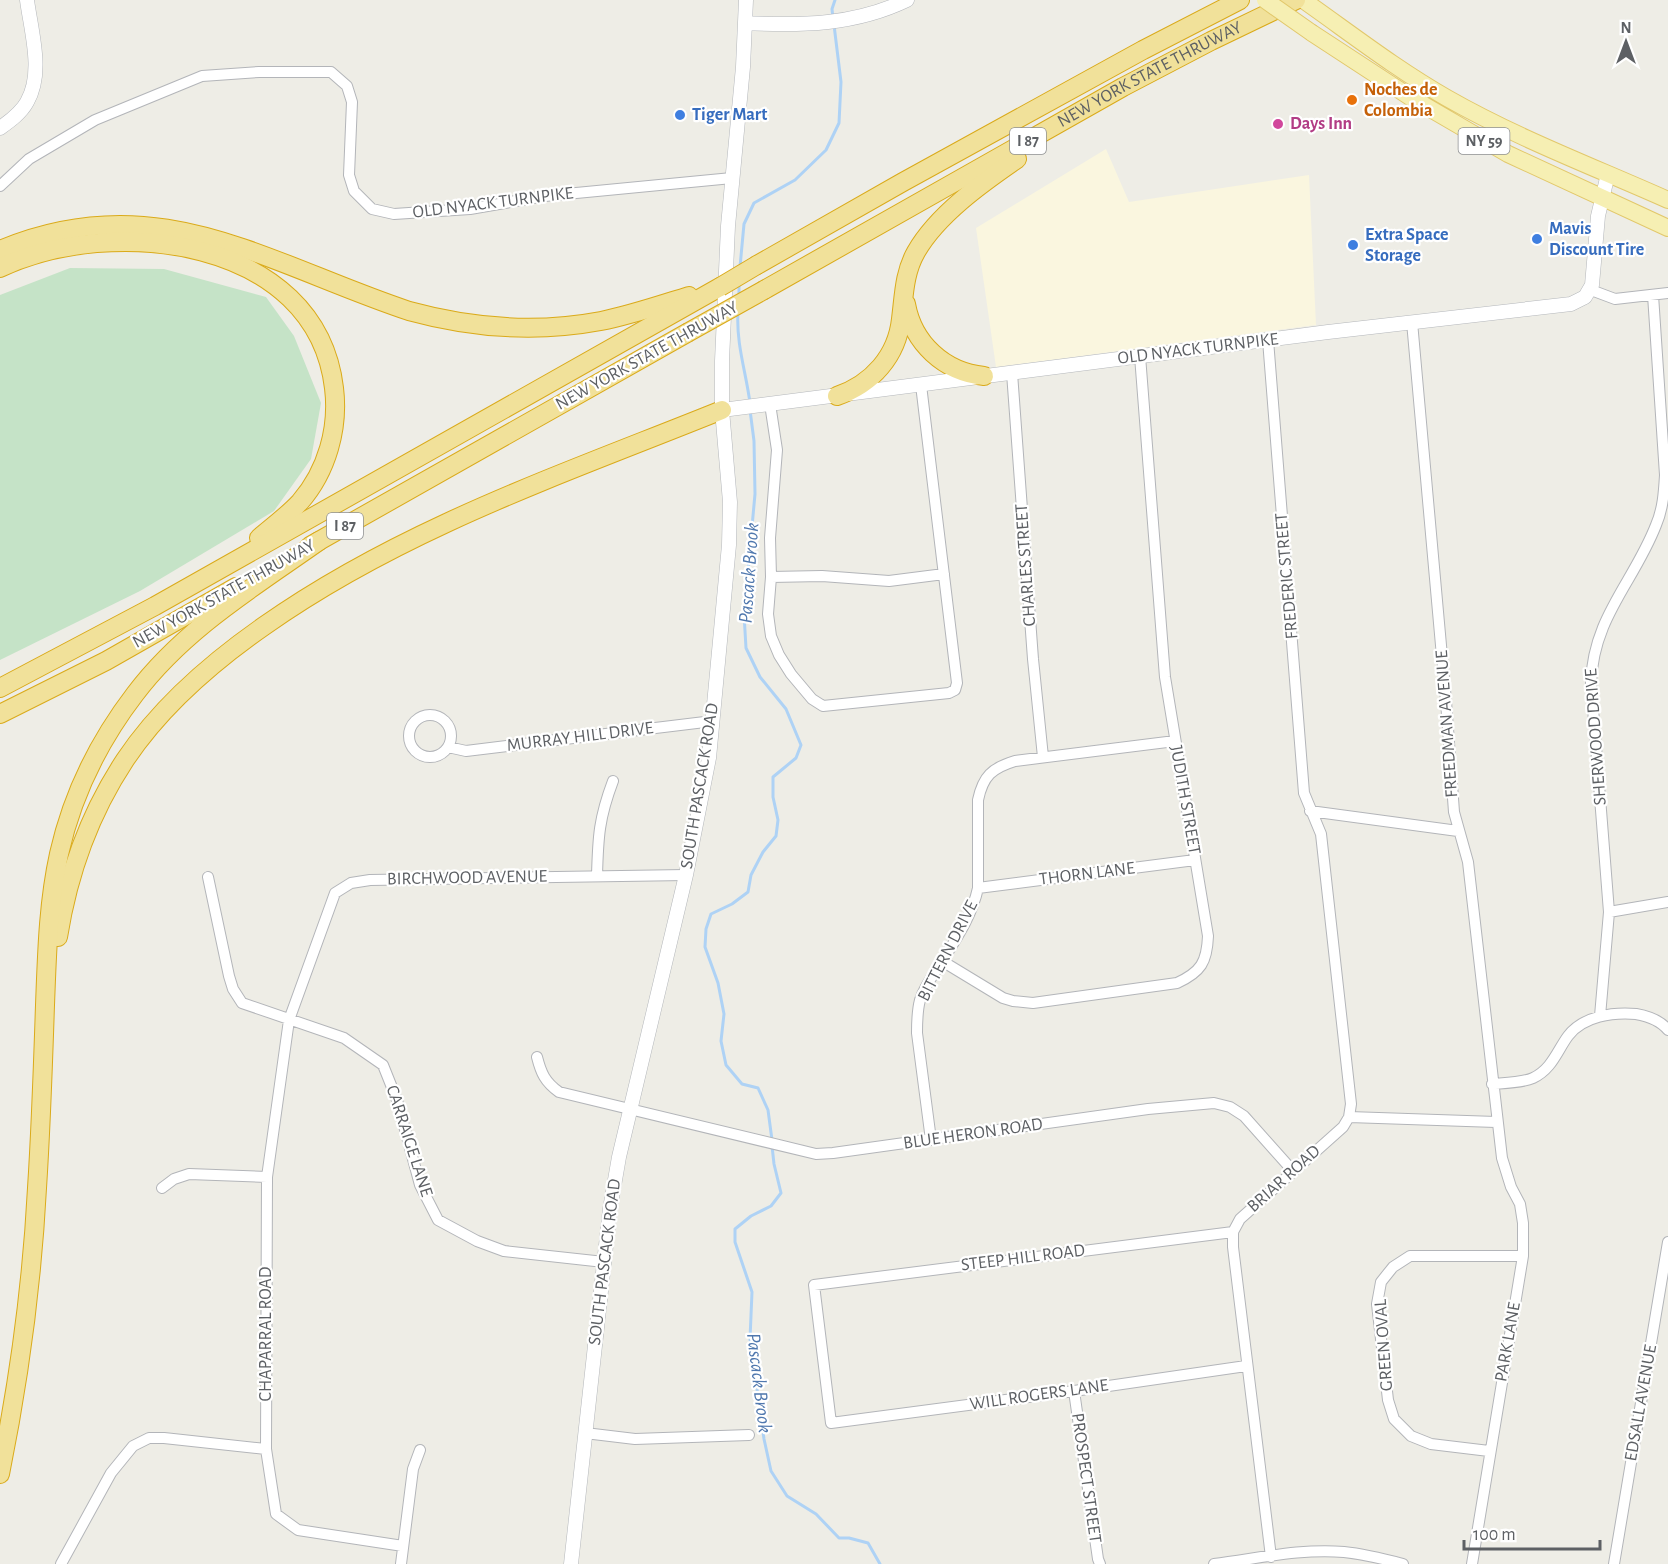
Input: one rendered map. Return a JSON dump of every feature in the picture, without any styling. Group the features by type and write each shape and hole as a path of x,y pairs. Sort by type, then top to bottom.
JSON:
{"highway":[{"name":"NEW YORK STATE THRUWAY","path":"0,688 96,639 221,569 673,307 720,287 903,182 1238,0"},
{"name":"NEW YORK STATE THRUWAY","path":"0,714 106,661 1152,72 1296,0"},
{"path":"837,396 866,381 890,355 900,330 906,279 912,260 925,239 942,221 975,189 1011,163 1152,72"},
{"path":"0,250 43,235 94,225 135,224 177,229 237,246 409,311 442,319 492,326 543,327 582,324 673,307"},
{"path":"0,268 48,250 78,244 128,241 175,246 217,257 258,275 291,300 308,320 322,345 333,383 334,423 328,453 316,479 300,502 221,569"},
{"path":"906,279 905,295 908,314 923,344 954,369 984,376"},
{"path":"44,1021 64,904 72,874 89,830 111,784 133,749 193,682 233,648 278,616 338,578 392,548 478,509 722,410"},
{"path":"0,1474 17,1377 33,1254 49,919 59,853 77,797 108,733 142,685 185,639 209,619 319,540"}],"main road":[{"name":"NY 59","path":"1265,0 1410,97 1459,126 1533,167 1668,228"},
{"name":"NY 59","path":"1303,0 1390,62 1446,98 1490,121 1668,200"}],"street":[{"path":"0,128 18,115 27,102 33,86 35,58 27,0"},
{"name":"SOUTH PASCACK ROAD","path":"571,1564 610,1209 630,1110 686,875 703,792 713,721 729,545 730,501 722,410 723,319 746,0"},
{"path":"745,23 789,25 828,23 874,13 907,0"},
{"name":"OLD NYACK TURNPIKE","path":"0,186 29,159 95,120 202,76 259,72 331,72 347,86 351,102 349,175 354,191 372,209 394,214 470,209 545,196 732,178"},
{"path":"1608,174 1598,216 1591,290 1615,300 1668,293"},
{"name":"OLD NYACK TURNPIKE","path":"722,410 1412,322 1560,306 1581,300 1591,290"},
{"name":"SHERWOOD DRIVE","path":"1600,1016 1609,912 1591,661 1605,619 1645,549 1657,524 1664,498 1665,475 1653,295"},
{"name":"FREEDMAN AVENUE","path":"1412,322 1454,812 1468,862 1496,1122"},
{"name":"FREDERIC STREET","path":"1268,340 1304,793 1310,811"},
{"name":"JUDITH STREET","path":"942,961 994,993 1033,1003 1177,983 1192,976 1202,964 1207,951 1208,936 1165,677 1140,356"},
{"name":"CHARLES STREET","path":"1012,373 1033,659 1043,757"},
{"path":"765,404 777,450 768,614 771,636 791,674 812,699 823,706 949,693 955,690 957,683 921,385"},
{"path":"771,577 822,576 889,581 944,574"},
{"name":"MURRAY HILL DRIVE","path":"434,715 442,718 451,731 448,747 442,754 435,757 419,754 409,741 412,725 418,719 426,716 434,715"},
{"name":"MURRAY HILL DRIVE","path":"448,747 466,751 713,721"},
{"name":"BITTERN DRIVE","path":"931,1140 917,1033 917,1015 920,999 969,916 978,888 978,800 981,786 989,774 1015,761 1175,741"},
{"path":"597,876 598,832 603,807 613,781"},
{"path":"1310,811 1458,831"},
{"path":"1310,811 1321,834 1351,1104 1349,1117 1496,1122"},
{"name":"THORN LANE","path":"978,888 1196,860"},
{"name":"BIRCHWOOD AVENUE","path":"289,1020 335,893 351,883 370,880 686,875"},
{"name":"CARRAIGE LANE","path":"208,877 233,989 242,1003 344,1038 383,1065 397,1100 420,1185 438,1220 477,1241 504,1251 604,1262"},
{"path":"1609,912 1668,902"},
{"path":"1492,1084 1533,1078 1552,1063 1570,1033 1584,1022 1600,1016 1622,1012 1643,1015 1664,1025 1668,1030"},
{"name":"CHAPARRAL ROAD","path":"289,1020 267,1177 266,1449 276,1514 298,1530 403,1546"},
{"name":"BLUE HERON ROAD","path":"537,1057 541,1072 548,1084 559,1092 816,1154 1148,1109 1214,1103 1230,1107 1244,1116 1293,1171"},
{"name":"BRIAR ROAD","path":"1233,1232 1240,1219 1343,1127 1349,1117"},
{"name":"PARK LANE","path":"1472,1564 1523,1256 1523,1223 1520,1204 1510,1187 1496,1122"},
{"path":"162,1188 174,1179 189,1174 267,1177"},
{"path":"1233,1232 1246,1366 1271,1557"},
{"name":"STEEP HILL ROAD","path":"831,1423 814,1285 1233,1232"},
{"name":"EDSALL AVENUE","path":"1614,1564 1668,1242"},
{"name":"GREEN OVAL","path":"1490,1451 1431,1444 1411,1436 1394,1419 1388,1400 1377,1304 1382,1282 1393,1267 1410,1256 1523,1256"},
{"name":"WILL ROGERS LANE","path":"831,1423 1246,1366"},
{"name":"PROSPECT STREET","path":"1074,1391 1098,1559 1101,1564"},
{"path":"585,1433 635,1439 749,1435"},
{"path":"61,1564 111,1473 133,1446 149,1438 164,1438 266,1449"},
{"path":"401,1564 413,1469 420,1450"},
{"path":"1214,1564 1307,1552 1342,1552 1403,1564"}],"shaded area":[{"path":"1106,149 1129,202 1309,175 1316,325 996,367 976,228"}],"green space":[{"path":"70,268 164,269 266,297 294,336 321,403 311,459 274,511 140,591 0,660 0,295"}],"waterway":[{"name":"Pascack Brook","path":"833,19 832,9 835,0"},
{"name":"Pascack Brook","path":"740,267 744,224 754,203 795,180 826,150 839,123 841,82 834,25"},
{"name":"Pascack Brook","path":"739,282 739,297"},
{"name":"Pascack Brook","path":"738,312 740,347 750,403"},
{"name":"Pascack Brook","path":"750,410 754,441 755,494 744,614 746,648 760,677 786,709 801,745 796,758 773,777 773,797 778,820 776,836 763,852 751,875 748,892 732,904 711,914 706,929 705,947 718,983 724,1014 721,1041 726,1065 742,1084 758,1088 768,1110 772,1140"},
{"name":"Pascack Brook","path":"772,1146 781,1193 771,1206 751,1216 735,1229 735,1242 752,1292 750,1339 764,1439 771,1471 787,1496 816,1514 839,1538 868,1543 880,1564"}],"place":[{"name":"Noches de Colombia","path":"1352,100"},
{"name":"Tiger Mart","path":"680,115"},
{"name":"Days Inn","path":"1278,124"},
{"name":"Mavis Discount Tire","path":"1537,239"},
{"name":"Extra Space Storage","path":"1353,245"}]}
